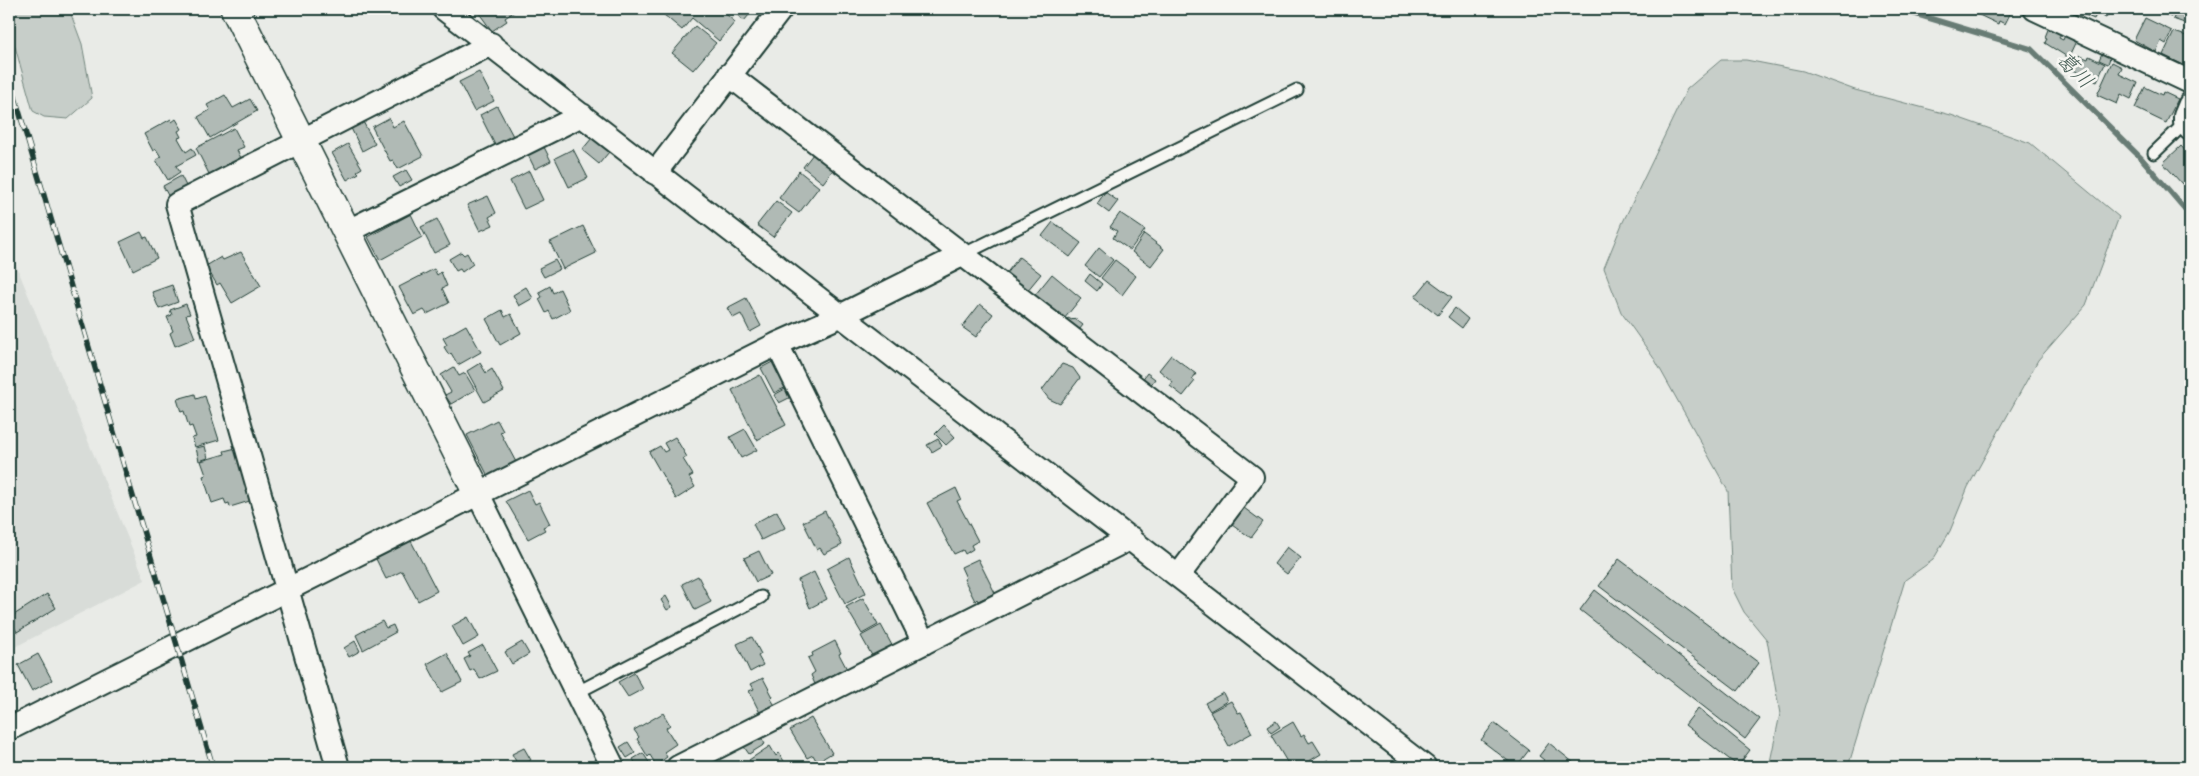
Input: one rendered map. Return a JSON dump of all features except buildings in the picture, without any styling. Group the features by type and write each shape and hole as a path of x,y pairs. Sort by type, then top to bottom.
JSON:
{"street":[{"path":"235,9 613,767"},
{"path":"444,9 840,316 1179,575 1422,767"},
{"path":"655,173 781,9"},
{"path":"2035,9 2190,82"},
{"path":"338,767 177,204 491,44"},
{"path":"729,75 1252,478 1179,575"},
{"path":"346,232 582,115"},
{"path":"9,729 777,344 840,316 962,255"},
{"path":"777,344 924,643"},
{"path":"678,767 1131,538"}],"lane":[{"path":"962,255 1297,90"},
{"path":"2154,153 2188,119"},
{"path":"576,692 761,597"}],"shaded area":[{"path":"9,9 69,9 82,44 92,98 68,119 44,117 33,111 9,25"},
{"path":"1721,60 1746,60 1803,71 1855,90 1951,115 2030,143 2119,217 2086,305 2038,360 1968,487 1950,531 1933,560 1905,580 1848,767 1760,767 1770,762 1780,714 1767,640 1744,612 1732,588 1728,491 1655,360 1621,312 1604,268 1622,224 1687,89"},
{"path":"9,248 145,580 9,650"}],"waterway":[{"name":"葛川","path":"1899,9 2031,49 2142,159 2190,215"}],"railway":[{"path":"9,77 213,767"}]}
